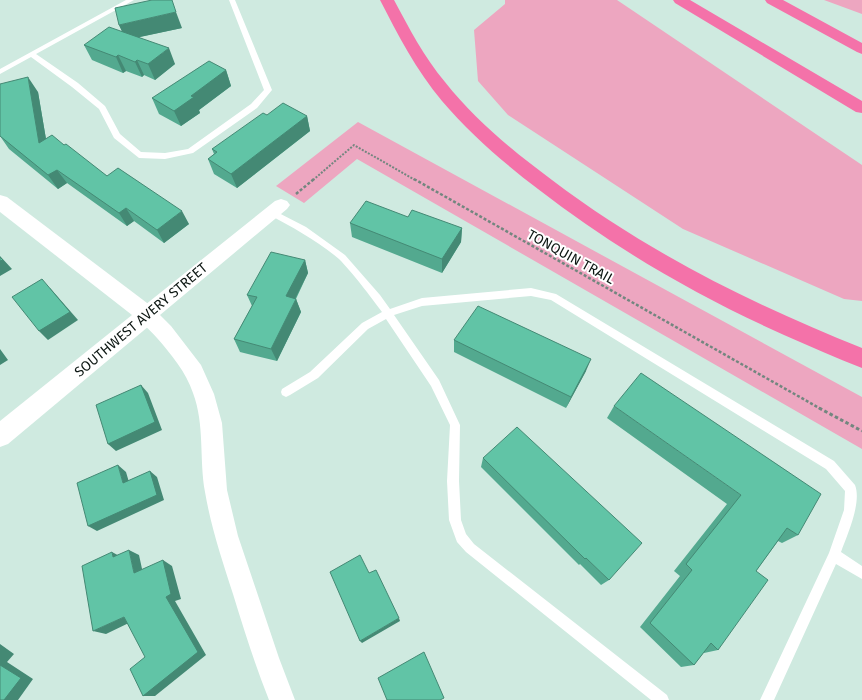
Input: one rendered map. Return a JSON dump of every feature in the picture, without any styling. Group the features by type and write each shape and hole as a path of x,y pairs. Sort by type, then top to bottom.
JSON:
{"highway":[{"path":"386,0 423,65 447,96 506,154 557,195 608,231 674,270 742,306 815,340 862,358"},
{"path":"680,0 862,108"},
{"path":"772,0 862,49"}],"street":[{"path":"0,202 147,315 182,353 194,371 204,394 211,423 216,490 226,536 266,658 282,700"},
{"name":"SOUTHWEST AVERY STREET","path":"0,436 276,208"}],"lane":[{"path":"0,72 131,0"},
{"path":"32,54 102,108 117,136 139,155 165,156 190,151 254,106 268,90 232,0"},
{"path":"276,208 342,256 389,313 435,383 456,425 453,481 455,520 461,538 470,548 662,700"},
{"path":"286,392 314,375 365,326 389,313 422,302 531,292 553,297 830,465 851,489 850,510 834,555 767,700"},
{"path":"834,555 862,573"}],"path":[{"name":"TONQUIN TRAIL","path":"276,208 354,145 773,383 862,431"}],"shaded area":[{"path":"505,0 617,0 862,165 862,301 844,299 683,229 508,115 478,81 474,30 505,4"},
{"path":"824,0 862,0 862,14"},
{"path":"358,122 862,397 862,449 357,159 304,203 276,186"}],"building":[{"path":"152,0 172,0 176,12 119,25 115,8"},
{"path":"109,27 169,48 148,64 137,60 135,62 118,55 116,57 84,45"},
{"path":"209,61 226,70 191,96 194,97 174,111 152,98"},
{"path":"28,77 39,143 52,135 107,176 118,168 182,211 157,230 126,208 119,213 57,170 48,175 0,136 0,84"},
{"path":"283,103 307,116 231,174 208,159 217,152 212,149 263,113 267,115"},
{"path":"366,201 408,217 412,210 462,228 442,259 350,223"},
{"path":"271,252 305,260 286,296 296,299 271,349 234,339 257,297 247,295"},
{"path":"42,279 70,312 39,331 12,297"},
{"path":"478,306 591,359 571,397 454,340"},
{"path":"641,373 821,494 798,535 787,528 756,571 768,580 718,650 711,643 694,665 650,623 692,570 686,564 741,495 614,406"},
{"path":"141,385 155,422 108,444 96,405"},
{"path":"517,427 642,543 609,580 586,558 585,559 483,458"},
{"path":"118,465 123,483 150,471 157,495 88,526 77,483"},
{"path":"129,550 134,573 163,560 171,594 166,597 198,652 143,696 130,669 145,657 124,617 93,631 82,566 112,552 113,557"},
{"path":"360,555 369,573 376,570 399,618 360,641 330,572"},
{"path":"424,652 444,698 440,700 387,700 378,678"},
{"path":"0,665 21,678 4,700 0,700"}]}
